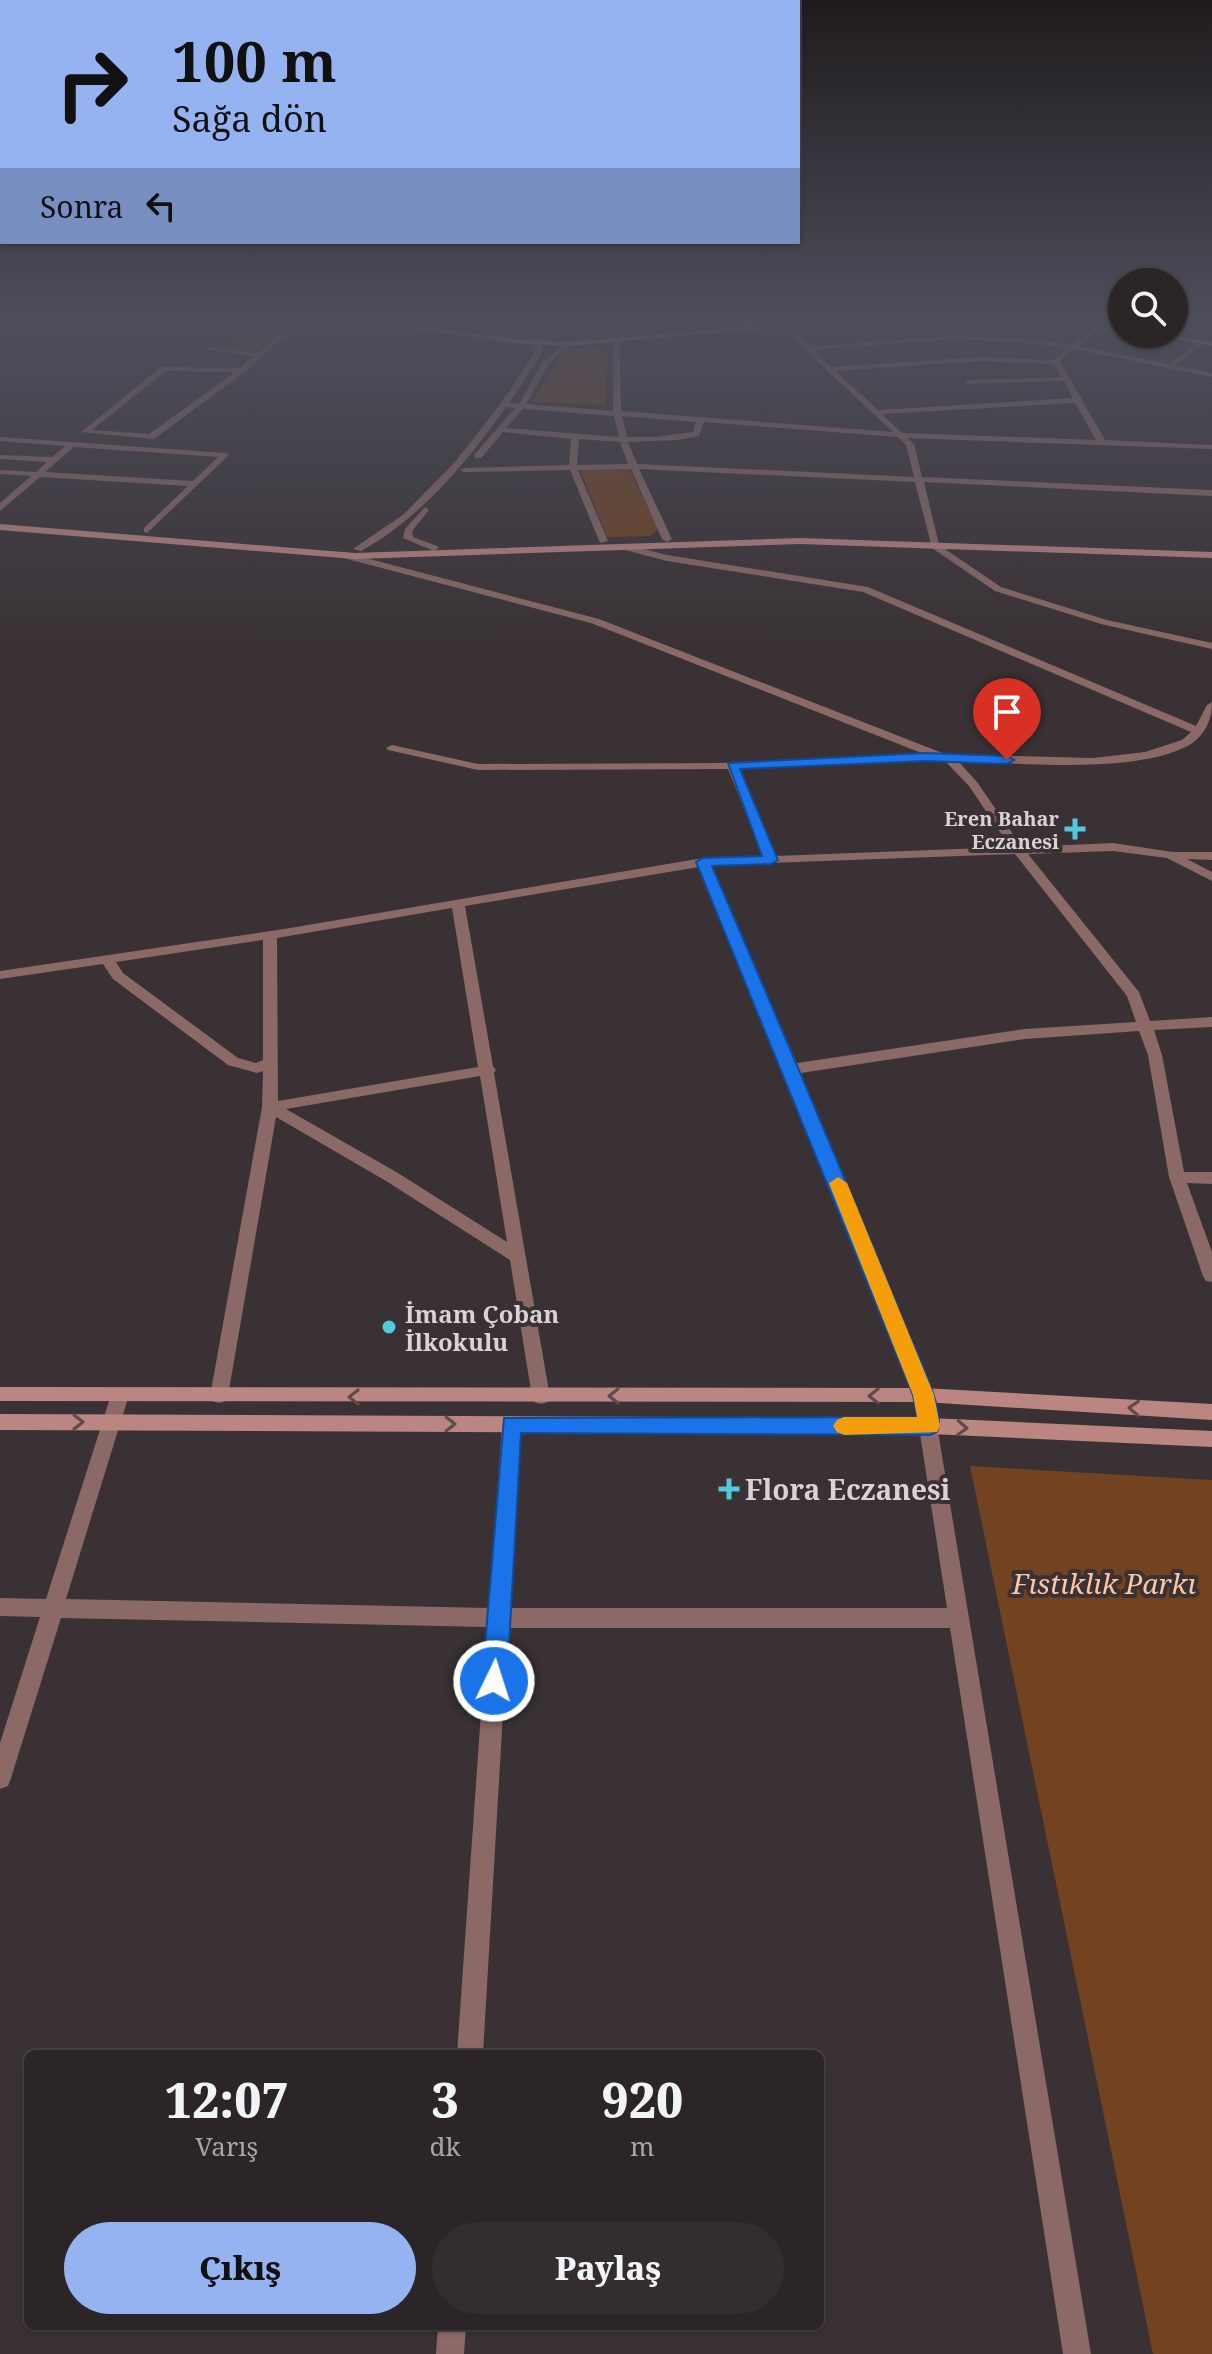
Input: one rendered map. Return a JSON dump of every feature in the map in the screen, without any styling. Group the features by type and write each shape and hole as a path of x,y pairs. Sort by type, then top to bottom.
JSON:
{"street":[{"path":"85,432 151,437 158,432"},
{"path":"358,549 393,527 469,452 484,432"},
{"path":"434,548 408,538 408,531 500,432"},
{"path":"525,432 623,439 691,435 697,432"},
{"path":"621,432 633,466 667,539"},
{"path":"862,432 1212,447"},
{"path":"898,432 910,444 934,543 998,589 1105,622 1212,646"},
{"path":"1096,432 1102,443"},
{"path":"575,436 573,468 603,541"},
{"path":"0,439 225,455 147,530"},
{"path":"0,508 72,444"},
{"path":"0,457 56,460"},
{"path":"464,470 633,466 1212,493"},
{"path":"0,472 194,484"},
{"path":"0,497 11,498"},
{"path":"0,519 358,549 807,536 1212,555"},
{"path":"0,527 343,555 800,541 1212,548"},
{"path":"393,527 393,532 408,531"},
{"path":"628,548 705,565 865,589 1199,731"},
{"path":"343,555 595,621 950,760 973,784 1018,850 1134,995 1146,1025 1177,1177 1212,1276"},
{"path":"392,748 478,767 732,765 925,757 950,760 1121,759 1171,749 1199,731 1212,705"},
{"path":"732,765 771,860"},
{"path":"0,975 270,935 703,862 1113,847 1170,855 1212,856"},
{"path":"1170,855 1212,877"},
{"path":"703,862 792,1069 923,1395 1077,2354"},
{"path":"458,903 489,1070 541,1397"},
{"path":"219,1396 270,1107 270,935"},
{"path":"108,961 118,976 233,1062 257,1068 270,1062"},
{"path":"792,1069 1025,1034 1212,1022"},
{"path":"270,1107 489,1070"},
{"path":"270,1107 392,1177 519,1258"},
{"path":"1177,1177 1212,1178"},
{"path":"0,1394 541,1397 923,1395 1212,1412"},
{"path":"0,1778 51,1608 114,1423 120,1395"},
{"path":"0,1422 930,1426 1212,1439"},
{"path":"470,2050 511,1424"},
{"path":"0,1607 498,1618 959,1618"},
{"path":"450,2354 452,2330"}],"green space":[{"path":"629,468 658,529 650,536 607,537 580,470"},
{"name":"Fıstıklık Parkı","path":"970,1466 1212,1480 1212,2354 1153,2354"}],"slow traffic":[{"path":"838,1183 923,1395 930,1426 844,1426"}],"place":[{"name":"Eren Bahar Eczanesi","path":"1075,829"},
{"name":"İmam Çoban İlkokulu","path":"389,1327"},
{"name":"Flora Eczanesi","path":"729,1489"}],"route":[{"path":"494,1681 511,1424 930,1426 923,1395 864,1247 703,862 771,860 732,765 925,757 1007,760"}]}
